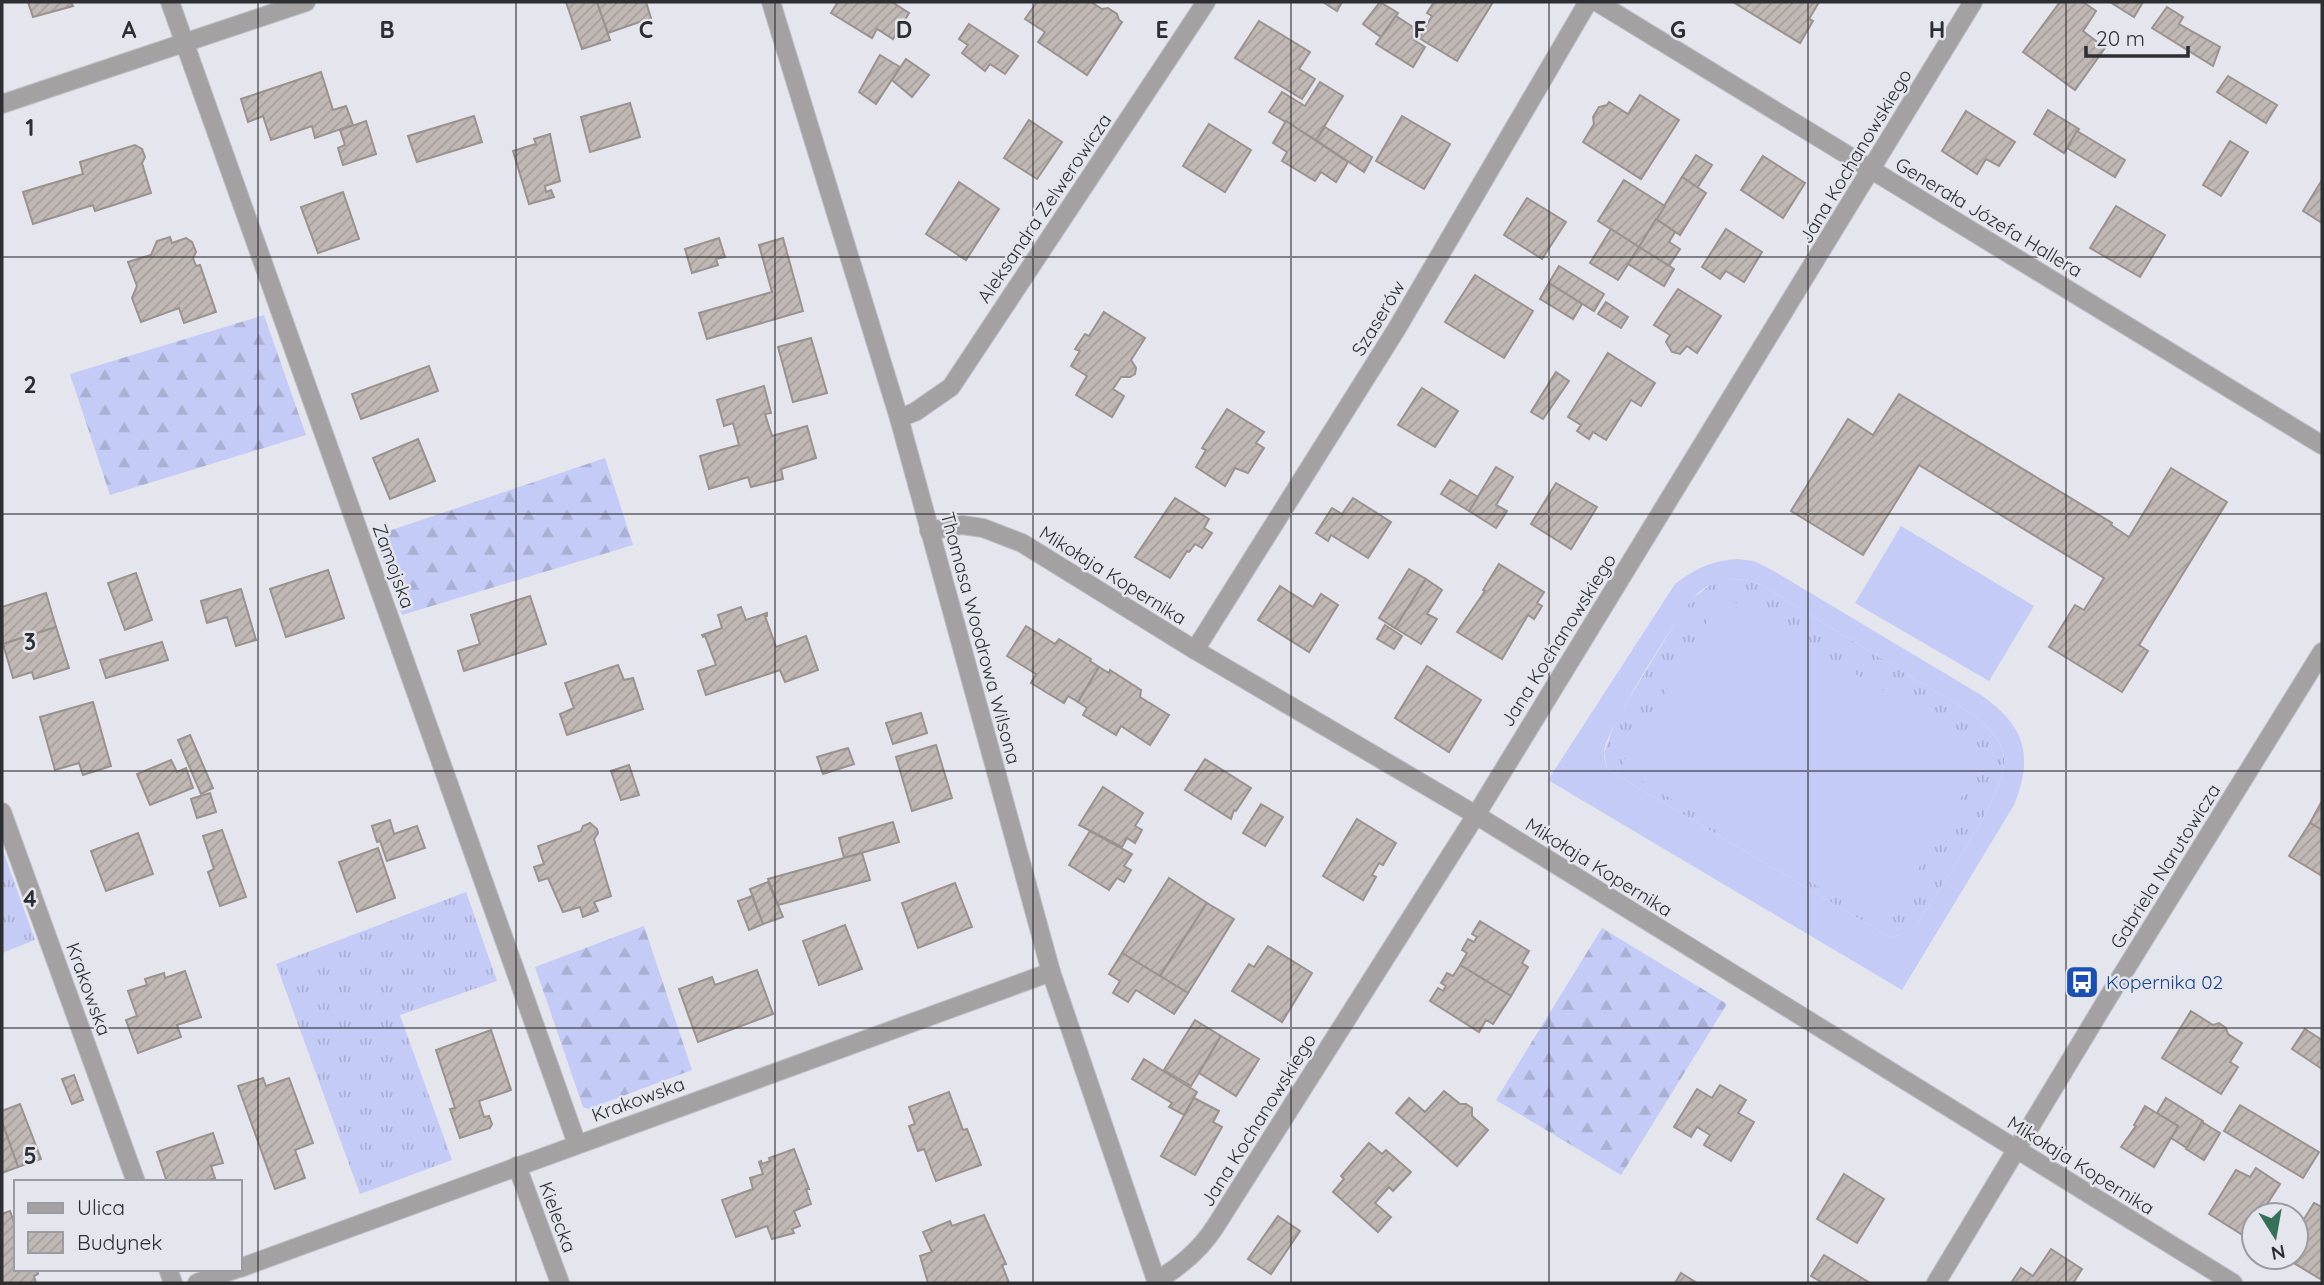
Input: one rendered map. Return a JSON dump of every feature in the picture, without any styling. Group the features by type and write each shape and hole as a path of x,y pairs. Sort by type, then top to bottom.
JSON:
{"street":[{"name":"Zamojska","path":"170,2 577,1144"},
{"path":"2,104 306,2"},
{"name":"Thomasa Woodrowa Wilsona","path":"771,2 899,418 1051,972 1157,1282"},
{"name":"Aleksandra Zelwerowicza","path":"899,418 915,412 951,387 1206,2"},
{"name":"Szaserów","path":"1195,650 1395,330 1588,2"},
{"name":"Generała Józefa Hallera","path":"1597,2 2322,445"},
{"name":"Jana Kochanowskiego","path":"1157,1282 1174,1271 1208,1239 1476,815 1973,2"},
{"name":"Mikołaja Kopernika","path":"929,531 961,525 983,528 1022,543 1195,650 1476,815 2233,1283"},
{"name":"Gabriela Narutowicza","path":"1936,1283 2109,996 2322,652"},
{"name":"Krakowska","path":"2,811 135,1180"},
{"name":"Krakowska","path":"242,1267 1051,972"},
{"name":"Kielecka","path":"517,1166 560,1283"},
{"name":"Krakowska","path":"197,1283 230,1271"}],"green space":[{"path":"264,315 306,435 110,495 70,374"},
{"path":"605,458 633,545 402,615 374,536"},
{"path":"1901,526 2034,606 1989,681 1855,603"},
{"path":"1738,559 1754,561 1772,570 1981,695 2008,718 2022,743 2023,771 2014,805 1902,990 1548,780 1675,584 1704,566","holes":["1732,579 1747,580 1763,586 1974,715 1989,729 2000,745 2004,758 2002,774 1983,817 1917,924 1899,935 1891,938 1607,769 1604,752 1616,722 1689,603 1698,593 1714,583"]},
{"path":"1747,580 1763,586 1974,715 1989,729 2000,745 2004,758 1995,794 1955,866 1917,924 1908,931 1891,938 1607,769 1604,753 1616,720 1688,602 1717,581"},
{"path":"1723,595 1988,753 1884,926 1620,768"},
{"path":"2,848 35,940 2,953"},
{"path":"466,892 497,981 400,1015 452,1160 360,1194 276,964"},
{"path":"644,926 692,1070 588,1109 583,1107 535,967"},
{"path":"1602,928 1727,1004 1621,1175 1496,1100"}],"building":[{"path":"28,2 71,2 73,6 33,17"},
{"path":"566,2 597,2 610,40 582,49"},
{"path":"597,2 646,2 651,18 608,33"},
{"path":"838,2 892,2 909,13 893,39 877,29 872,38 831,13"},
{"path":"1037,2 1091,2 1117,14 1122,22 1087,75 1038,42 1045,32 1025,19"},
{"path":"1323,2 1342,2 1337,11"},
{"path":"1380,2 1398,13 1381,37 1363,24"},
{"path":"1434,2 1493,2 1457,61 1419,38 1432,16 1427,13"},
{"path":"1733,2 1819,2 1809,19 1813,21 1800,43"},
{"path":"2060,2 2083,2 2096,11 2083,31 2105,48 2075,90 2023,52"},
{"path":"2110,2 2143,2 2134,17"},
{"path":"2167,7 2183,17 2179,24 2220,47 2213,66 2152,28"},
{"path":"1396,16 1413,27 1414,40 1425,47 1413,67 1376,44"},
{"path":"1259,21 1310,52 1299,69 1315,79 1302,99 1235,58"},
{"path":"969,24 1018,56 1005,74 990,64 985,71 962,53 968,45 959,39"},
{"path":"880,55 900,67 876,104 859,92"},
{"path":"906,59 929,75 912,97 892,80"},
{"path":"321,72 333,110 346,106 353,125 315,138 312,126 271,140 263,116 248,122 241,99"},
{"path":"2228,76 2277,105 2266,123 2217,92"},
{"path":"1320,82 1343,96 1316,140 1269,112 1282,92 1305,106"},
{"path":"1640,95 1679,120 1641,179 1583,142 1594,124 1593,117 1599,107 1609,102 1628,114"},
{"path":"630,103 640,137 590,152 581,117"},
{"path":"2048,110 2079,129 2064,153 2034,134"},
{"path":"1966,111 2015,142 1999,166 1986,159 1977,174 1942,151"},
{"path":"474,116 482,142 417,162 408,136"},
{"path":"1402,116 1450,144 1424,189 1376,161"},
{"path":"1029,120 1062,142 1037,179 1004,158"},
{"path":"366,121 376,154 343,165 338,148 345,145 340,130"},
{"path":"1286,121 1348,162 1336,182 1321,172 1315,181 1282,161 1287,152 1273,143"},
{"path":"1209,124 1251,150 1225,192 1183,166"},
{"path":"1325,127 1372,157 1364,172 1316,140"},
{"path":"2077,131 2125,160 2115,177 2067,148"},
{"path":"550,134 560,181 545,186 546,192 551,190 554,197 529,204 513,151 536,144 534,139"},
{"path":"2230,141 2248,152 2221,196 2203,185"},
{"path":"135,145 142,149 145,157 142,163 151,193 95,211 93,205 33,224 23,192 83,174 80,162"},
{"path":"1696,155 1712,165 1697,188 1682,177"},
{"path":"1763,156 1805,183 1783,218 1741,190"},
{"path":"1682,177 1706,193 1680,235 1656,219"},
{"path":"1624,180 1665,206 1639,247 1598,221"},
{"path":"2322,180 2322,223 2303,211"},
{"path":"959,182 999,209 966,260 926,234"},
{"path":"343,192 359,239 318,253 301,207"},
{"path":"1527,198 1566,222 1542,259 1504,235"},
{"path":"2116,206 2165,235 2140,277 2090,248"},
{"path":"1656,219 1675,232 1669,242 1680,249 1669,266 1639,247"},
{"path":"1611,229 1639,247 1618,280 1590,263"},
{"path":"1726,229 1762,252 1744,282 1726,271 1720,279 1702,267"},
{"path":"170,237 172,243 186,238 192,242 196,252 193,258 196,266 200,265 216,312 184,323 179,308 141,322 132,298 137,286 128,262 151,255 157,241"},
{"path":"719,238 725,257 716,259 718,265 692,273 685,249"},
{"path":"783,238 803,311 707,339 699,313 772,292 759,245"},
{"path":"1639,247 1674,269 1664,286 1628,264"},
{"path":"1559,266 1604,294 1594,311 1549,283"},
{"path":"1475,275 1533,311 1504,358 1445,322"},
{"path":"1549,283 1582,304 1573,319 1540,299"},
{"path":"1678,289 1721,316 1697,353 1687,346 1680,354 1672,352 1666,342 1670,335 1654,325"},
{"path":"1606,302 1628,317 1621,328 1598,314"},
{"path":"1104,312 1145,338 1131,360 1136,368 1135,374 1121,377 1113,389 1124,396 1112,417 1076,395 1087,376 1071,366 1080,351 1075,349 1085,334 1089,336"},
{"path":"811,338 827,393 793,402 778,347"},
{"path":"1608,353 1655,383 1641,406 1631,400 1606,440 1593,432 1589,439 1577,431 1581,425 1568,417"},
{"path":"429,366 438,391 361,419 352,394"},
{"path":"1556,372 1569,381 1543,419 1531,412"},
{"path":"764,386 771,413 765,414 772,436 807,426 816,458 781,469 783,479 751,487 748,477 709,489 700,456 739,445 733,423 724,426 717,400"},
{"path":"1422,388 1458,411 1435,447 1398,425"},
{"path":"1899,394 2112,523 2111,525 2129,537 2171,468 2227,502 2139,645 2148,651 2122,692 2049,647 2075,605 2084,610 2104,578 1919,465 1863,555 1791,511 1848,419 1873,435"},
{"path":"1227,409 1264,432 1256,443 1264,448 1248,473 1235,468 1225,486 1196,467 1206,450 1202,448"},
{"path":"418,439 435,481 390,499 373,458"},
{"path":"1496,467 1513,477 1496,505 1507,511 1496,528 1469,511"},
{"path":"1450,480 1478,497 1469,511 1441,494"},
{"path":"1556,483 1597,507 1571,549 1531,524"},
{"path":"1175,498 1209,519 1204,528 1212,533 1202,548 1195,544 1187,551 1170,578 1135,557"},
{"path":"1353,498 1391,522 1368,558 1331,535 1328,541 1316,533 1332,508 1342,514"},
{"path":"1499,564 1544,592 1537,603 1542,606 1534,619 1528,615 1502,659 1457,632 1485,591 1483,590"},
{"path":"1409,569 1426,579 1395,628 1379,618"},
{"path":"328,570 344,618 286,637 270,589"},
{"path":"136,573 152,620 125,630 108,583"},
{"path":"1426,579 1442,590 1427,614 1437,619 1421,644 1395,628"},
{"path":"1280,586 1313,607 1321,594 1338,605 1309,652 1258,620"},
{"path":"241,589 256,640 236,646 227,617 207,623 201,601"},
{"path":"46,593 56,627 3,644 2,607"},
{"path":"530,596 546,644 464,671 458,651 480,644 471,615"},
{"path":"741,607 746,620 767,613 765,616 776,647 806,636 818,670 785,682 780,670 706,695 698,671 716,665 705,636 702,635 722,628 718,615"},
{"path":"1385,625 1402,636 1394,649 1377,639"},
{"path":"1026,626 1055,644 1059,639 1099,667 1078,702 1068,696 1064,703 1031,683 1036,674 1007,656"},
{"path":"56,627 69,668 34,679 32,672 13,678 3,644"},
{"path":"162,642 168,660 106,678 100,660"},
{"path":"618,665 624,680 633,678 643,709 567,735 560,714 574,708 565,683"},
{"path":"1427,666 1481,700 1449,752 1395,718"},
{"path":"1099,667 1109,673 1110,670 1141,690 1140,697 1169,715 1150,745 1121,726 1116,735 1083,715 1087,708 1078,702"},
{"path":"93,702 111,766 83,775 79,763 55,770 40,717"},
{"path":"921,713 927,733 893,744 886,723"},
{"path":"190,735 213,788 201,794 178,740"},
{"path":"936,745 952,798 912,811 896,757"},
{"path":"848,748 854,764 823,774 817,757"},
{"path":"1205,759 1251,788 1236,811 1234,810 1231,819 1185,790"},
{"path":"171,760 177,772 186,768 193,788 150,805 137,774"},
{"path":"629,765 639,795 621,800 611,771"},
{"path":"1103,787 1143,813 1135,826 1142,830 1135,843 1127,838 1122,847 1079,825"},
{"path":"210,793 216,812 197,818 191,799"},
{"path":"2322,801 2322,830 2310,823"},
{"path":"1261,804 1283,817 1265,846 1243,833"},
{"path":"1357,819 1396,843 1383,865 1379,863 1372,875 1376,877 1363,900 1323,876"},
{"path":"390,820 394,834 417,826 425,848 387,861 372,826"},
{"path":"893,822 899,842 844,858 839,838"},
{"path":"590,823 597,829 598,833 594,839 611,896 594,902 598,911 583,917 580,907 563,912 548,878 539,881 534,867 544,864 538,846 581,831 583,826"},
{"path":"2310,823 2322,830 2322,876 2289,856"},
{"path":"222,830 246,897 220,906 208,872 214,869 203,836"},
{"path":"1090,831 1132,854 1124,866 1131,870 1124,882 1117,878 1109,890 1069,865"},
{"path":"138,833 153,874 106,891 91,851"},
{"path":"378,848 395,898 357,912 339,862"},
{"path":"862,853 870,880 778,905 768,879"},
{"path":"1169,878 1207,903 1160,976 1122,953"},
{"path":"768,882 783,917 763,924 750,889"},
{"path":"955,883 972,927 918,948 902,903"},
{"path":"752,896 763,924 749,930 738,901"},
{"path":"1207,903 1234,919 1188,993 1160,976"},
{"path":"1480,921 1529,951 1522,963 1528,967 1511,996 1460,965 1467,953 1462,950 1468,939 1474,942 1477,937 1472,934"},
{"path":"845,925 862,969 819,985 803,941"},
{"path":"1268,946 1312,973 1282,1022 1232,991 1249,964 1254,967"},
{"path":"1122,953 1188,993 1174,1014 1136,990 1128,1002 1113,993 1120,981 1109,974"},
{"path":"1460,965 1511,996 1493,1024 1486,1020 1479,1032 1430,1001 1438,988 1443,991 1446,986 1441,983 1447,973 1453,976"},
{"path":"757,970 773,1014 698,1042 679,989 712,977 715,985"},
{"path":"185,971 201,1017 177,1025 181,1037 138,1053 126,1020 137,1016 128,991 147,985 145,979 164,973 165,978"},
{"path":"2191,1011 2213,1025 2219,1023 2226,1028 2228,1034 2242,1043 2230,1062 2238,1067 2221,1094 2162,1058"},
{"path":"1195,1020 1221,1036 1191,1086 1164,1070"},
{"path":"2305,1029 2322,1040 2322,1069 2292,1049"},
{"path":"491,1030 511,1090 479,1101 484,1117 489,1116 492,1124 490,1128 460,1138 450,1109 455,1108 436,1050"},
{"path":"1221,1036 1259,1059 1236,1096 1199,1073"},
{"path":"1144,1059 1197,1092 1184,1115 1169,1107 1172,1103 1132,1079"},
{"path":"74,1075 83,1100 72,1104 62,1079"},
{"path":"263,1078 266,1086 289,1078 313,1143 295,1150 305,1178 275,1189 238,1086"},
{"path":"1720,1085 1746,1100 1738,1113 1754,1122 1731,1161 1704,1145 1710,1135 1697,1127 1691,1137 1674,1127 1697,1089 1712,1098"},
{"path":"1444,1091 1460,1104 1472,1108 1472,1116 1488,1130 1457,1166 1396,1113 1409,1098 1425,1112"},
{"path":"949,1092 963,1130 967,1129 981,1165 936,1181 924,1149 918,1151 909,1126 915,1124 909,1107"},
{"path":"1194,1098 1219,1111 1213,1122 1222,1127 1195,1175 1161,1156"},
{"path":"2166,1098 2203,1121 2187,1148 2171,1138 2178,1126 2157,1113"},
{"path":"20,1104 41,1159 18,1167 2,1122 2,1111"},
{"path":"2240,1105 2319,1152 2303,1178 2224,1131"},
{"path":"2145,1106 2178,1126 2154,1167 2121,1147 2136,1126 2134,1125"},
{"path":"2,1122 18,1167 2,1173"},
{"path":"2202,1122 2220,1133 2204,1160 2186,1149"},
{"path":"213,1133 223,1163 211,1166 215,1178 209,1180 166,1180 157,1152"},
{"path":"1369,1143 1382,1154 1386,1150 1411,1172 1393,1191 1389,1187 1375,1203 1391,1217 1378,1232 1333,1192 1344,1179 1341,1176"},
{"path":"794,1149 809,1189 806,1189 811,1204 794,1211 800,1226 792,1229 794,1233 772,1239 767,1226 736,1237 722,1200 753,1189 750,1178 763,1174 759,1162 762,1164 770,1161 769,1158"},
{"path":"2256,1168 2280,1184 2269,1201 2240,1201 2240,1233 2209,1214 2236,1170 2250,1177"},
{"path":"1844,1174 1884,1199 1857,1243 1817,1219"},
{"path":"2314,1203 2322,1207 2320,1279 2307,1271 2310,1271 2310,1209"},
{"path":"10,1211 14,1222 14,1271 37,1271 38,1274 34,1276 36,1283 2,1283 2,1214"},
{"path":"984,1215 1006,1264 1002,1265 1009,1283 928,1283 920,1256 932,1252 923,1232 950,1221 952,1226"},
{"path":"1278,1216 1300,1231 1271,1274 1248,1259"},
{"path":"2051,1249 2082,1269 2073,1283 2011,1283 2021,1268 2033,1276"},
{"path":"1824,1255 1870,1283 1823,1283 1811,1276"},
{"path":"1681,1273 1697,1283 1675,1283"}],"place":[{"name":"Kopernika 02","path":"2082,982"}]}
